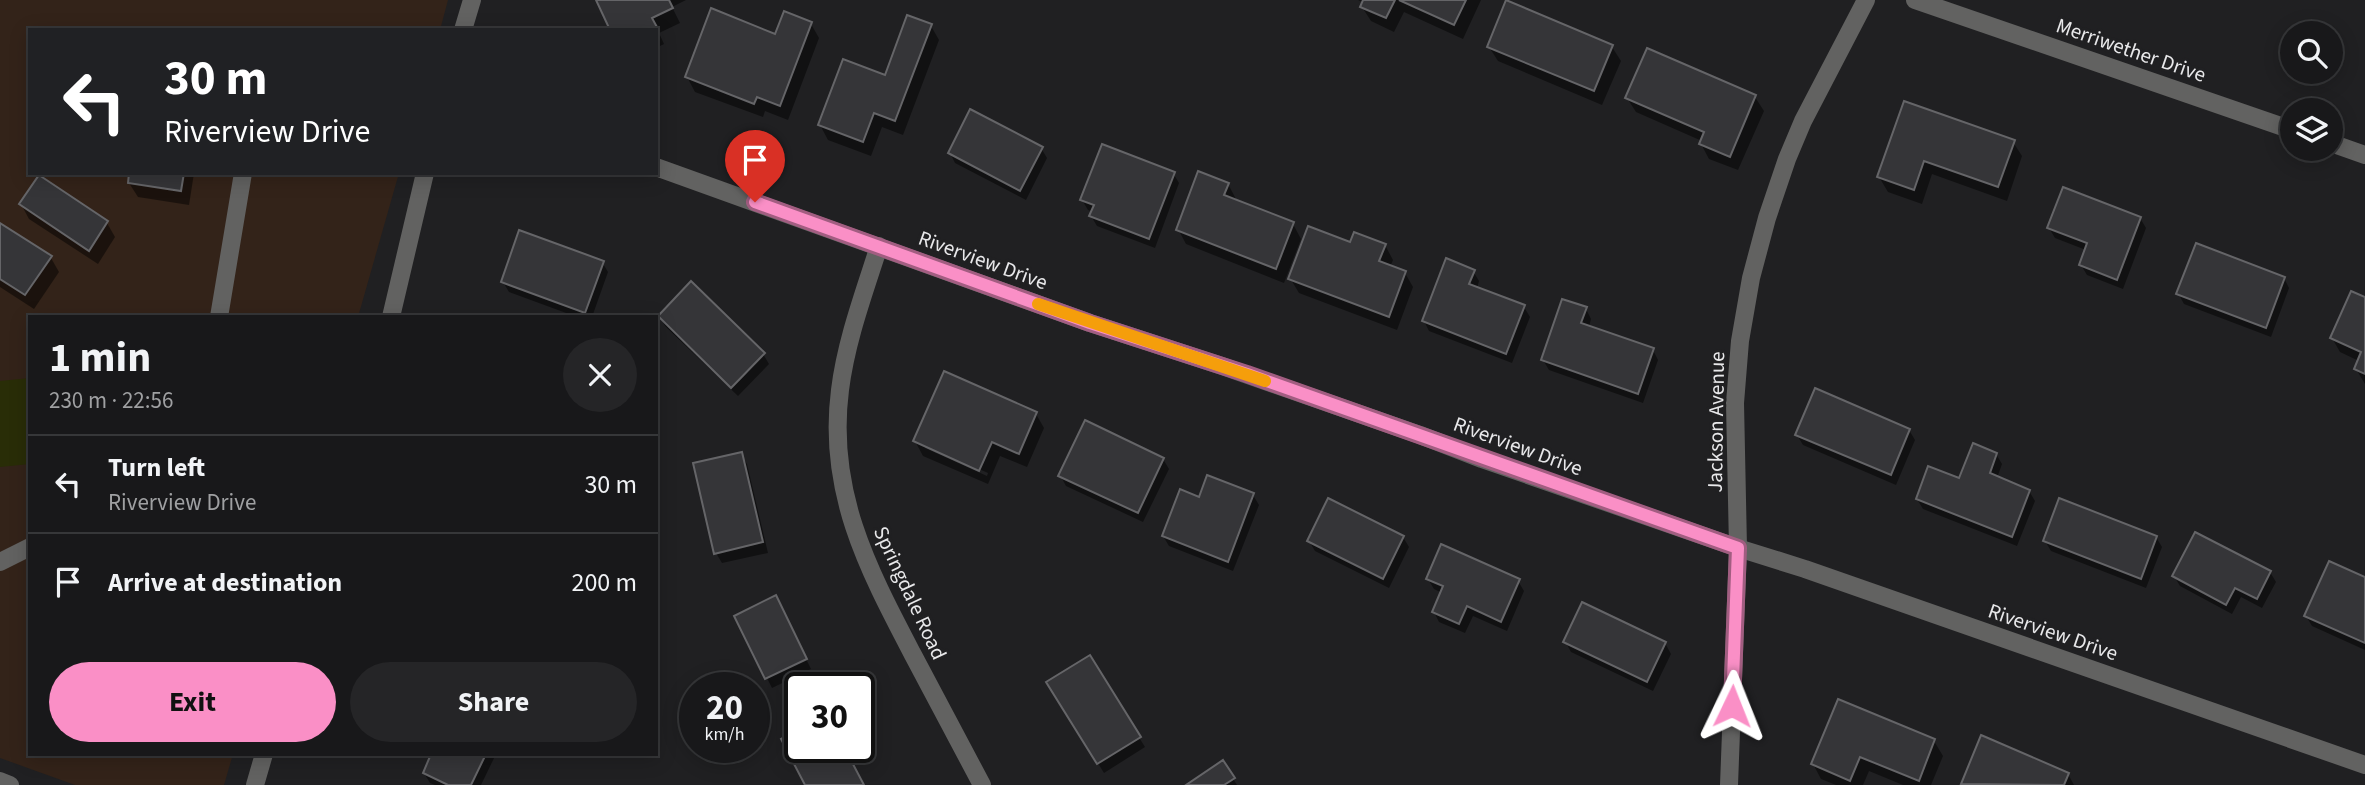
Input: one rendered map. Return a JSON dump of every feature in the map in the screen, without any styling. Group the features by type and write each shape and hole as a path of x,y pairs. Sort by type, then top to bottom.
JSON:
{"street":[{"path":"464,28 472,0"},
{"name":"Jackson Avenue","path":"1729,785 1738,548 1735,403 1740,341 1751,278 1787,159 1803,121 1866,0"},
{"name":"Merriwether Drive","path":"1915,0 2280,126"},
{"path":"2343,147 2365,155"},
{"name":"Riverview Drive","path":"658,168 1090,323 1247,374 1738,548 2365,765"},
{"path":"219,315 243,175"},
{"path":"391,315 425,175"},
{"name":"Springdale Road","path":"879,246 846,354 840,391 840,470 848,511 862,553 982,785"},
{"path":"0,562 28,548"},
{"path":"255,785 263,756"},
{"path":"0,781 10,785"}],"shaded area":[{"path":"0,0 448,0 441,28 28,28 28,175 398,175 359,315 28,315 28,756 232,756 224,785 75,785 0,758"}],"green space":[{"path":"28,378 28,464 0,467 0,381"}],"building":[{"path":"596,0 669,0 673,8 652,18 657,28 609,28"},
{"path":"1363,0 1395,0 1386,18 1360,7"},
{"path":"1399,0 1466,0 1454,25"},
{"path":"1506,0 1613,45 1594,91 1487,47"},
{"path":"711,8 775,34 784,11 812,22 780,106 757,97 754,104 685,77"},
{"path":"907,15 932,24 895,121 874,113 863,142 818,125 843,59 885,75"},
{"path":"1647,48 1756,95 1730,157 1699,144 1704,132 1625,98"},
{"path":"1904,101 2015,140 1998,187 1924,161 1914,190 1877,177"},
{"path":"970,109 1043,147 1020,191 948,153"},
{"path":"1102,144 1175,172 1149,239 1089,216 1094,205 1080,200"},
{"path":"1198,171 1229,183 1224,195 1294,222 1276,269 1176,230"},
{"path":"39,175 108,221 89,251 19,204"},
{"path":"129,175 184,175 181,191 128,183"},
{"path":"2063,187 2141,217 2117,280 2079,265 2087,243 2047,228"},
{"path":"0,223 52,256 25,295 0,279"},
{"path":"1308,226 1350,242 1354,232 1386,244 1379,261 1406,271 1389,317 1288,279"},
{"path":"519,230 604,261 585,313 501,282"},
{"path":"2196,243 2285,277 2266,328 2176,294"},
{"path":"1446,258 1475,270 1469,284 1525,305 1506,354 1422,321"},
{"path":"691,281 765,353 731,388 658,316"},
{"path":"2351,291 2365,297 2365,374 2354,369 2361,352 2330,338"},
{"path":"1562,299 1587,307 1581,323 1654,348 1638,394 1541,360"},
{"path":"944,371 1037,412 1019,454 992,442 979,471 913,441"},
{"path":"1815,388 1910,429 1891,475 1795,435"},
{"path":"1085,420 1164,458 1138,513 1058,476"},
{"path":"1973,443 1997,453 1990,473 2030,490 2012,537 1916,499 1928,466 1959,478"},
{"path":"742,452 763,542 714,554 693,463"},
{"path":"1207,475 1254,493 1228,562 1162,536 1180,489 1199,497"},
{"path":"1328,498 1404,536 1383,579 1307,541"},
{"path":"2059,498 2157,536 2141,579 2043,541"},
{"path":"2195,532 2271,571 2257,599 2235,588 2226,605 2172,576"},
{"path":"1441,544 1520,579 1501,622 1467,606 1459,624 1432,612 1443,586 1426,579"},
{"path":"2329,561 2365,577 2365,643 2304,616"},
{"path":"776,595 807,659 770,677 770,672 762,672 734,616"},
{"path":"1582,602 1666,642 1647,682 1563,642"},
{"path":"1090,655 1141,737 1097,764 1046,682"},
{"path":"1838,699 1935,739 1919,781 1860,757 1850,781 1811,764"},
{"path":"1981,735 2069,773 2064,785 1961,784"},
{"path":"430,756 485,756 471,785 448,785 423,773"},
{"path":"1223,760 1235,778 1224,785 1186,785"},
{"path":"794,763 852,763 864,785 805,785"}],"slow traffic":[{"path":"1038,304 1265,381"}],"route":[{"path":"755,202 1090,323 1247,374 1738,548 1732,706"}]}
